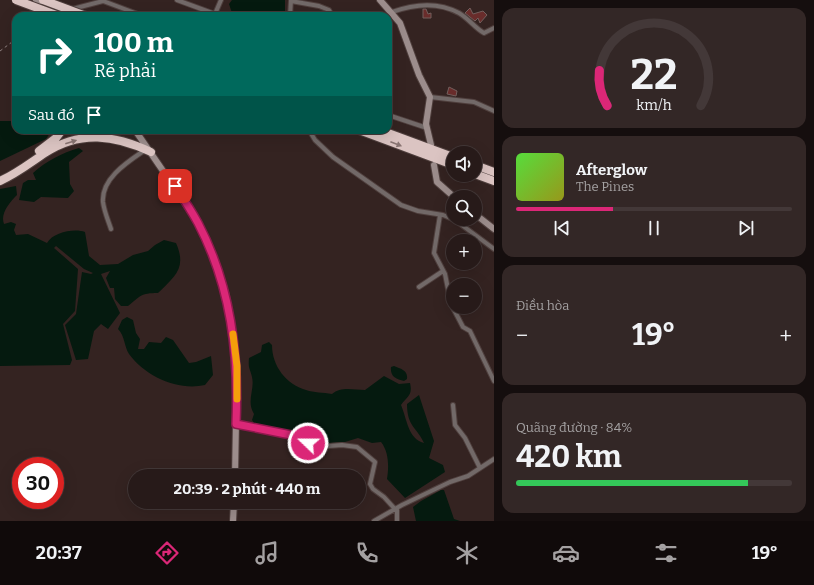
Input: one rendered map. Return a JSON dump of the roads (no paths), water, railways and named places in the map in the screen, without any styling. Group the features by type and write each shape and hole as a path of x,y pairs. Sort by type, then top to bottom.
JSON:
{"highway":[{"path":"16,0 50,12"},
{"path":"42,0 75,12"},
{"path":"0,175 21,164 46,146 59,134"},
{"path":"0,181 54,148 82,138 102,134 123,140 148,151"},
{"path":"370,134 446,162"},
{"path":"391,134 446,154"},
{"path":"482,168 494,172"},
{"path":"482,177 494,181"}],"main road":[{"path":"36,0 44,12"},
{"path":"48,0 56,12"},
{"path":"380,0 400,23 419,75 430,97 427,128 431,145"},
{"path":"137,134 198,222 212,253 226,295 237,366 235,469"},
{"path":"434,165 437,182 446,190"},
{"path":"482,220 494,229"},
{"path":"233,521 234,509"}],"street":[{"path":"67,12 103,0 133,12"},
{"path":"177,0 210,12"},
{"path":"216,12 221,0"},
{"path":"290,12 291,0 319,6 329,10 330,12"},
{"path":"392,12 408,6 425,4 459,14 484,33 494,28"},
{"path":"430,97 474,102 494,111"},
{"path":"392,116 427,128"},
{"path":"311,134 315,140 333,157 401,205 418,211 440,215 455,220 494,249"},
{"path":"111,229 104,202 106,188 118,170 148,151"},
{"path":"440,215 434,253 443,272 451,304 463,328 470,331 494,381"},
{"path":"419,287 443,272"},
{"path":"453,405 455,425 465,438 480,468"},
{"path":"236,424 296,436 316,446 342,445 357,447 375,462 370,484 373,489 384,496 396,508 397,521"},
{"path":"374,521 396,508 450,482 468,476 494,459"}]}
